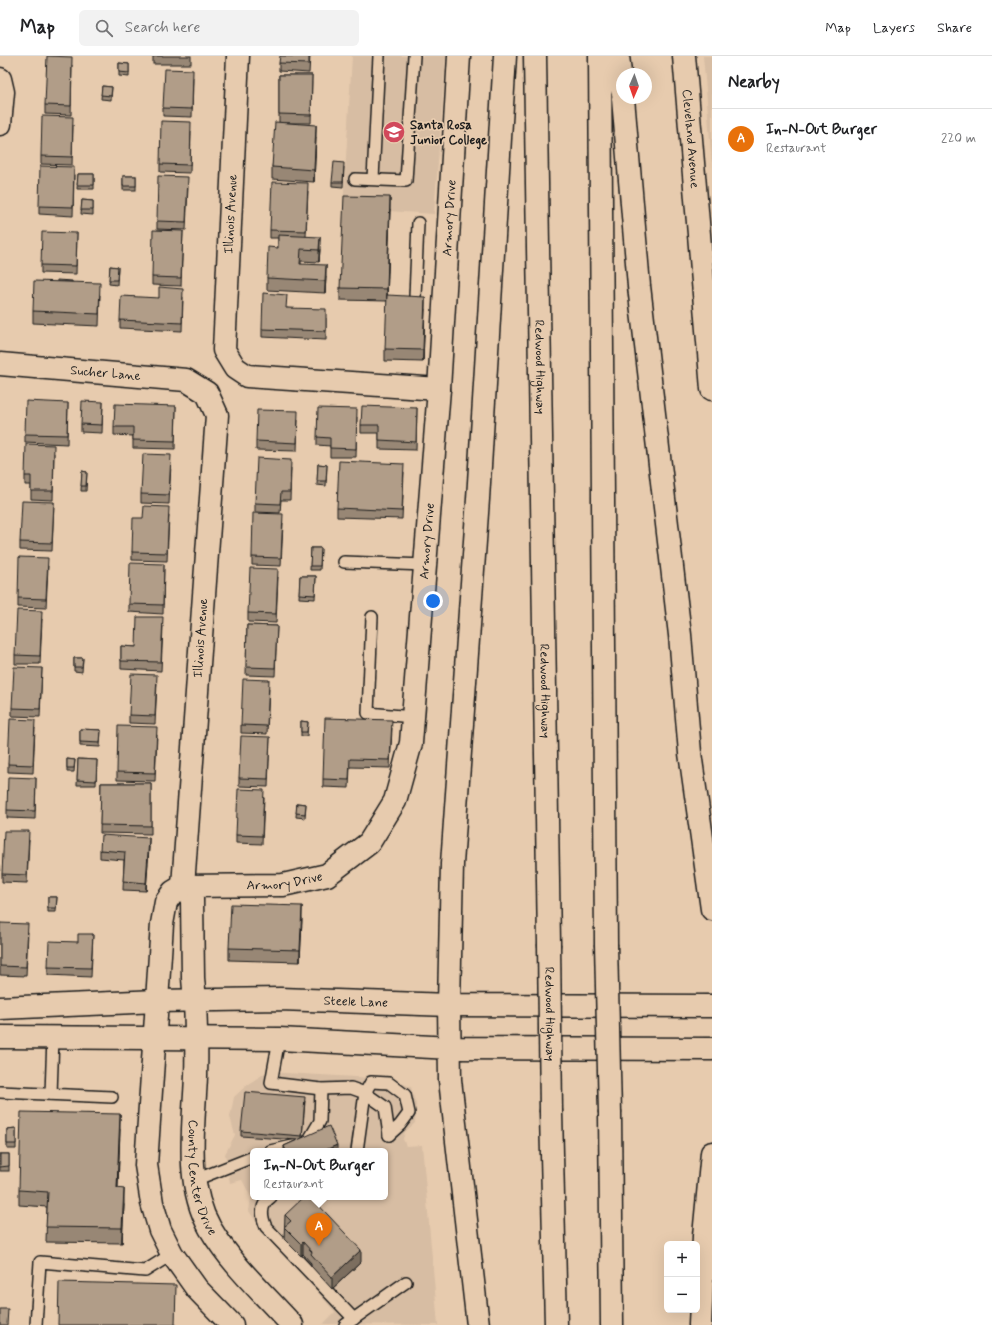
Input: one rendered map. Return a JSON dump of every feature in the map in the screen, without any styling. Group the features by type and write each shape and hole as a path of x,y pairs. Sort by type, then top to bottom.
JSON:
{"main road":[{"name":"Illinois Avenue","path":"238,56 224,350 236,368 247,376 439,389"},
{"name":"Armory Drive","path":"183,886 283,885 327,875 369,843 395,801 411,743 439,389 459,56"},
{"path":"478,1325 450,1080 451,1048 449,1004 452,864 478,499 505,56"},
{"name":"Redwood Highway","path":"535,56 551,1112 556,1325"},
{"path":"600,56 606,944 610,1113 612,1325"},
{"path":"618,56 619,68"},
{"name":"Cleveland Avenue","path":"684,56 706,241 712,389"},
{"path":"0,124 1,88"},
{"path":"624,104 639,286 680,635 690,753 712,909"},
{"name":"Sucher Lane","path":"0,364 186,380 207,392"},
{"name":"Illinois Avenue","path":"183,886 217,415 207,392"},
{"path":"195,1001 193,978 192,899 183,886 173,892 166,902 162,924 146,1165 152,1203 160,1230 172,1254 198,1289 232,1325"},
{"name":"Steele Lane","path":"0,1008 157,1001 280,999 449,1004 712,1006"},
{"name":"County Center Drive","path":"195,1001 197,1038 192,1162 203,1213 210,1228 230,1256 292,1325"},
{"path":"0,1037 279,1039 451,1048 712,1049"},
{"path":"700,1325 704,1236 712,1153"}],"lane":[{"path":"373,179 379,56"},
{"path":"355,179 406,181 414,56"},
{"path":"415,297 418,223"},
{"path":"344,562 425,565"},
{"path":"372,617 368,713 413,717"},
{"path":"51,1094 53,1037"},
{"path":"279,1039 271,1083 321,1089 351,1088 365,1093 385,1107 388,1135 400,1125 409,1113 405,1095 389,1083 371,1082 365,1093 357,1148"},
{"path":"284,1148 307,1143 320,1121 321,1089"},
{"path":"0,1092 112,1097"},
{"path":"195,1180 250,1158"},
{"path":"268,1200 264,1204 262,1212 266,1227 350,1322 406,1282"},
{"path":"36,1325 40,1262 145,1271 172,1254"}],"shaded area":[{"name":"Santa Rosa Junior College","path":"352,56 446,56 434,214 343,208"},
{"path":"703,56 712,56 712,168 707,101"},
{"path":"267,1072 391,1079 411,1087 416,1105 415,1123 405,1132 403,1139 406,1146 422,1145 438,1325 323,1324 335,1312 256,1222 249,1211 251,1200 388,1200 388,1148 250,1148 250,1195 242,1180 230,1183 225,1154 235,1135 230,1117 234,1097 248,1084"}],"building":[{"path":"47,56 72,57 71,106 45,105"},
{"path":"280,56 309,56 309,64 279,63"},
{"path":"119,63 129,64 129,73 119,72"},
{"path":"165,69 193,70 192,109 163,108"},
{"path":"279,75 312,75 311,115 279,114"},
{"path":"102,86 112,87 111,96 101,95"},
{"path":"42,116 73,117 72,157 41,156"},
{"path":"161,121 191,122 190,165 160,164"},
{"path":"275,122 316,125 314,170 272,167"},
{"path":"334,162 344,163 343,182 332,182"},
{"path":"40,166 74,167 73,207 39,206"},
{"path":"78,174 94,174 94,185 77,185"},
{"path":"123,176 136,176 136,186 123,186"},
{"path":"158,176 188,177 186,222 157,221"},
{"path":"272,182 308,183 306,231 270,230"},
{"path":"344,196 390,197 387,289 340,288"},
{"path":"82,200 93,201 93,210 81,210"},
{"path":"153,230 183,231 181,278 152,277"},
{"path":"42,232 77,233 76,266 41,265"},
{"path":"278,235 320,237 319,250 301,249 300,264 326,265 325,281 267,278 268,247 278,248"},
{"path":"110,266 118,267 117,280 109,280"},
{"path":"57,280 72,281 72,282 57,282"},
{"path":"34,281 100,283 99,314 33,311"},
{"path":"159,287 183,289 182,323 120,320 121,296 159,298"},
{"path":"263,293 287,295 286,308 326,309 326,331 262,329"},
{"path":"387,295 425,297 423,350 385,349"},
{"path":"26,401 68,403 67,435 25,434"},
{"path":"82,401 103,402 102,425 81,424"},
{"path":"115,404 176,406 175,441 133,440 133,427 114,427"},
{"path":"362,406 417,408 416,442 379,440 379,425 361,425"},
{"path":"318,408 357,409 356,449 330,448 330,438 317,437"},
{"path":"257,410 298,411 297,443 256,441"},
{"path":"26,444 54,445 53,491 31,491 31,476 25,476"},
{"path":"143,454 171,455 169,495 141,494"},
{"path":"257,458 291,460 290,492 281,492 280,504 255,503"},
{"path":"339,461 404,464 402,511 337,508"},
{"path":"318,464 327,465 326,481 317,481"},
{"path":"82,471 87,472 86,486 81,486"},
{"path":"22,501 54,502 52,543 20,542"},
{"path":"144,506 169,507 167,553 132,552 133,518 143,518"},
{"path":"253,513 283,514 281,558 252,557"},
{"path":"311,548 321,548 320,566 310,566"},
{"path":"19,557 48,558 46,599 18,598"},
{"path":"130,563 164,564 163,605 129,604"},
{"path":"250,568 278,569 276,614 248,613"},
{"path":"300,576 316,576 315,595 299,594"},
{"path":"17,610 42,611 40,656 15,655"},
{"path":"137,617 163,617 161,662 121,661 121,646 136,647"},
{"path":"247,625 277,626 275,668 246,667"},
{"path":"74,658 83,658 82,667 74,667"},
{"path":"14,667 42,668 40,709 12,708"},
{"path":"131,674 157,675 155,716 129,715"},
{"path":"243,679 269,680 267,726 241,725"},
{"path":"325,718 392,720 390,760 350,759 349,780 323,779"},
{"path":"10,719 35,720 33,765 8,764"},
{"path":"301,721 308,722 307,732 301,732"},
{"path":"118,726 157,727 155,773 117,772"},
{"path":"80,729 101,730 100,743 80,742"},
{"path":"241,736 270,737 268,779 239,778"},
{"path":"67,759 75,760 74,768 67,768"},
{"path":"78,759 97,760 96,781 77,780"},
{"path":"8,777 36,778 35,811 7,810"},
{"path":"101,783 151,783 151,826 100,825"},
{"path":"238,789 264,790 262,836 236,835"},
{"path":"297,803 306,804 305,814 296,813"},
{"path":"4,831 29,831 27,875 2,874"},
{"path":"101,835 149,838 146,883 123,881 125,852 100,850"},
{"path":"48,897 57,897 56,908 48,908"},
{"path":"231,904 302,906 300,950 229,948"},
{"path":"0,923 28,924 26,967 0,966"},
{"path":"78,934 93,934 91,968 48,967 49,941 78,942"},
{"path":"245,1092 305,1097 302,1136 241,1131"},
{"path":"21,1112 120,1114 117,1188 124,1189 122,1228 46,1227 48,1192 19,1190"},
{"path":"329,1126 337,1145 330,1148 285,1148 284,1146"},
{"path":"16,1128 16,1144 7,1144 7,1129"},
{"path":"0,1154 9,1154 9,1166 0,1167"},
{"path":"301,1200 314,1200 361,1250 332,1277 311,1254 312,1252 303,1242 301,1244 284,1227 291,1221 285,1215"},
{"path":"59,1282 176,1285 175,1325 58,1325"},
{"path":"0,1309 8,1309 7,1325 0,1325"}],"place":[{"name":"Santa Rosa Junior College","path":"394,132"},
{"name":"In-N-Out Burger","path":"319,1246"}]}
